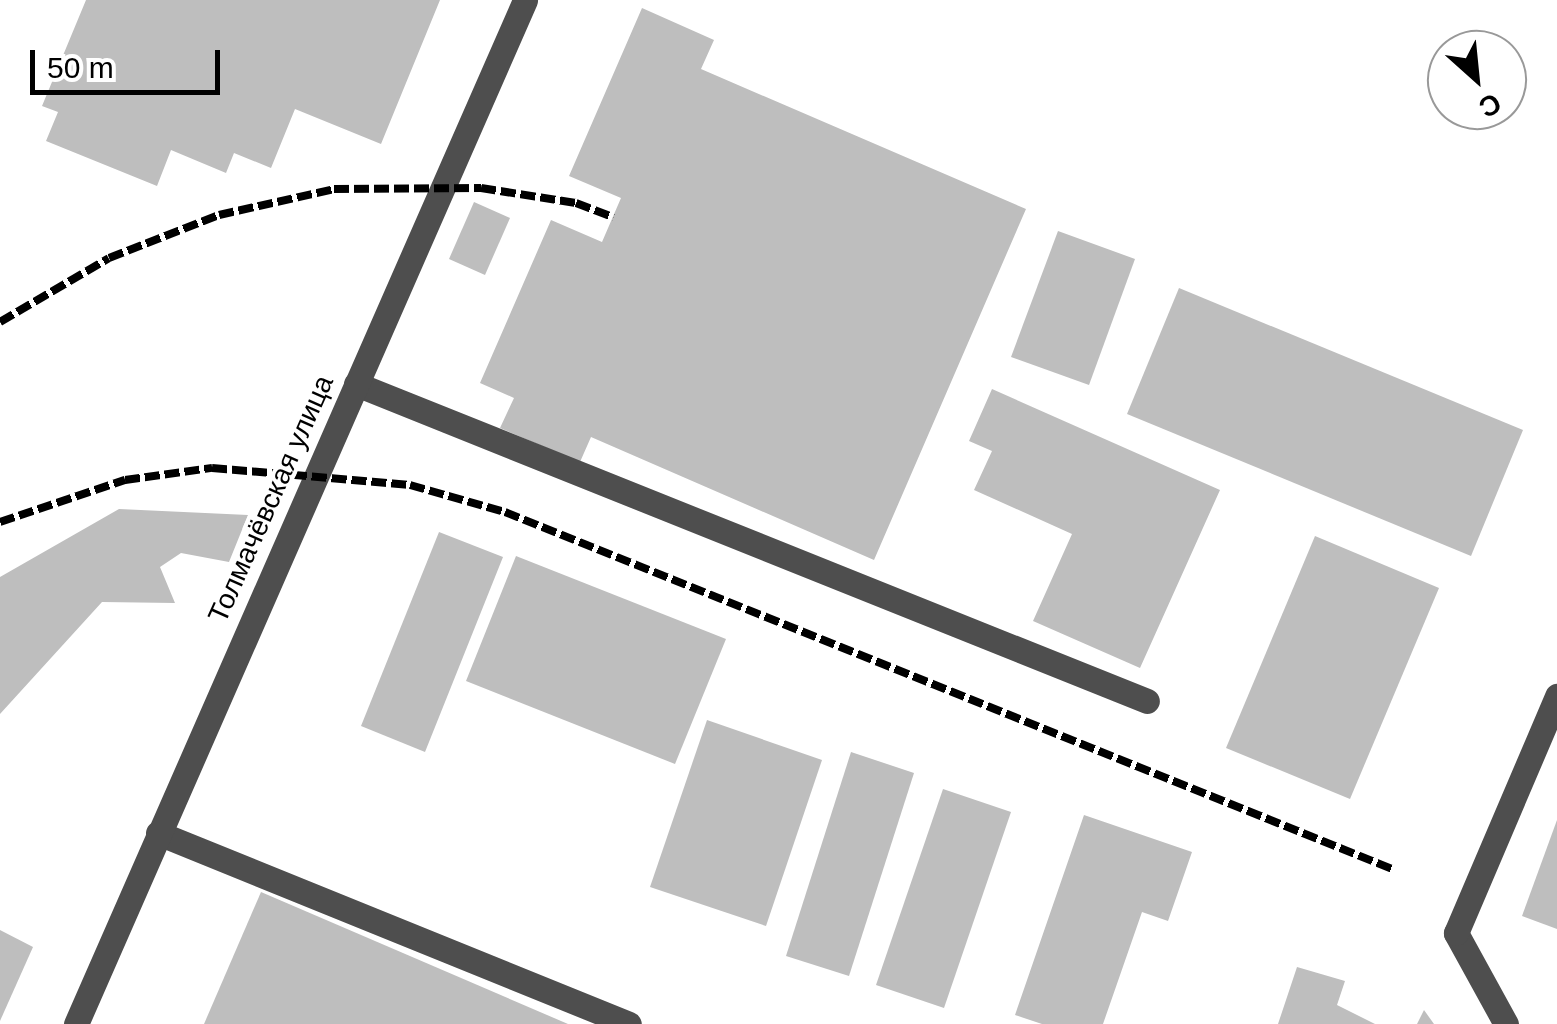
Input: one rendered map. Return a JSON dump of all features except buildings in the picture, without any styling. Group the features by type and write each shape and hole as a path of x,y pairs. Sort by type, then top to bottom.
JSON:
{"street":[{"name":"Толмачёвская улица","path":"76,1024 525,0"},
{"path":"356,384 1147,701"},
{"path":"1506,1024 1456,934 1557,696"},
{"path":"158,833 628,1024"}],"railway":[{"path":"0,322 109,258 219,215 334,189 481,188 576,203 613,217"},
{"path":"0,522 125,480 212,468 410,485 505,512 1392,869"}]}
